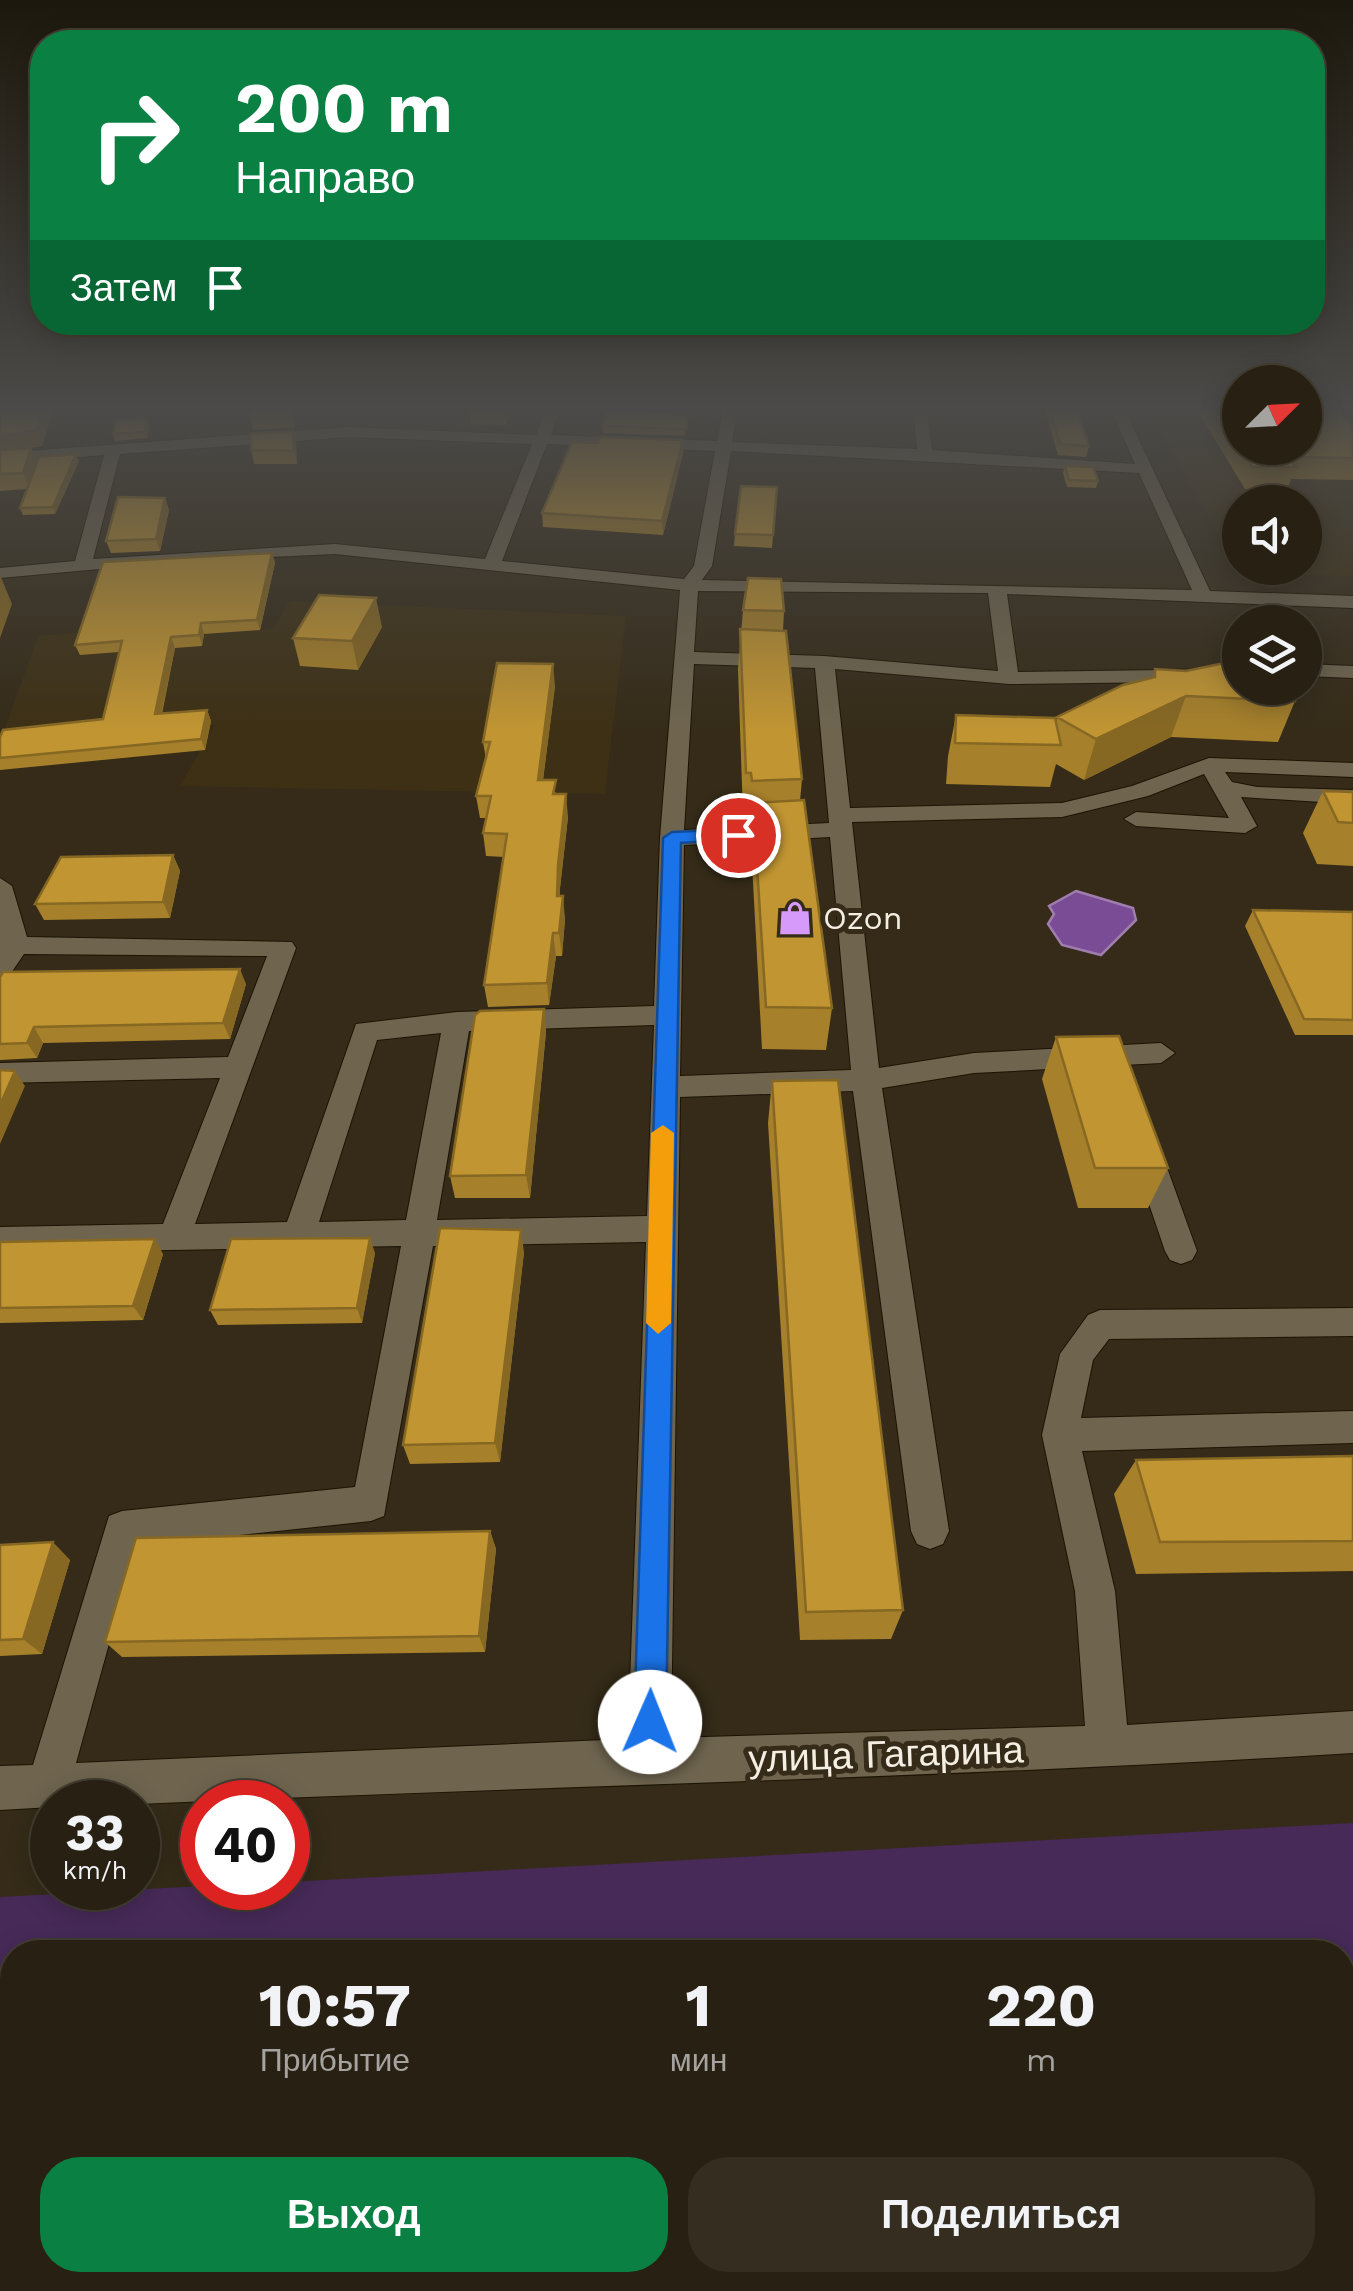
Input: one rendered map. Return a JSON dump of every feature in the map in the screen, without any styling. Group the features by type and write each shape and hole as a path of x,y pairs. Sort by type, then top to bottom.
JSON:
{"street":[{"path":"83,565 96,517"},
{"path":"494,562 513,517"},
{"path":"649,1760 672,838 689,585 703,566 711,517"},
{"path":"1167,517 1204,596"},
{"path":"0,573 335,549 494,562 689,585 996,588 1353,602"},
{"path":"996,588 1008,678"},
{"path":"1259,598 1261,605"},
{"path":"684,658 824,662 1008,678 1222,675"},
{"path":"824,662 866,1080 930,1531"},
{"path":"1322,671 1353,672"},
{"path":"672,838 839,823 1062,810 1140,792 1209,764 1353,770"},
{"path":"1136,819 1246,826 1209,764"},
{"path":"1224,787 1257,794 1353,797"},
{"path":"0,886 16,945 0,970"},
{"path":"16,945 283,948 174,1237"},
{"path":"299,1235 366,1030 457,1022 666,1015"},
{"path":"50,1780 122,1529 372,1503 457,1022"},
{"path":"664,1087 866,1080 974,1062 1160,1053"},
{"path":"1113,1054 1125,1090"},
{"path":"0,1072 238,1067"},
{"path":"1138,1126 1181,1251"},
{"path":"0,1240 660,1228"},
{"path":"1108,1747 1095,1591 1060,1436 1076,1354 1100,1325 1353,1322"},
{"path":"1060,1436 1353,1427"},
{"name":"улица Гагарина","path":"160,1781 649,1760 1108,1747 1353,1732"},
{"name":"улица Гагарина","path":"0,1788 30,1787"}],"shaded area":[{"path":"1209,517 1222,517 1222,541"},
{"path":"1322,517 1353,517 1353,576 1322,575"},
{"path":"290,601 626,616 605,794 180,786 215,725 0,742 38,636 206,622 205,634 273,629"},
{"path":"1076,891 1133,908 1136,920 1101,955 1062,945 1048,924 1054,914 1049,906"},
{"path":"1353,1823 1353,1940 0,1940 0,1897 30,1895 30,1910 160,1910 160,1888 180,1887 180,1910 310,1910 310,1881"}],"building":[{"path":"113,517 161,517 156,539 106,541"},
{"path":"601,517 663,517 662,521"},
{"path":"737,517 775,517 773,535 735,534"},
{"path":"272,553 257,620 201,623 199,635 171,637 155,714 207,710 201,739 0,758 3,730 103,719 122,641 75,645 103,562"},
{"path":"748,578 781,579 784,611 743,610"},
{"path":"319,595 376,598 352,641 293,638"},
{"path":"740,629 786,631 802,779 752,781 751,773 746,773"},
{"path":"497,663 553,664 538,780 556,780 553,794 566,794 557,896 563,896 559,933 553,933 547,983 484,985 507,834 483,833 491,796 476,796 490,742 483,742"},
{"path":"1222,664 1222,698 1186,696 1096,739 1057,717 1123,685 1155,677 1155,669 1186,671"},
{"path":"956,715 1055,718 1061,745 955,743"},
{"path":"1323,791 1353,792 1353,823 1338,822"},
{"path":"804,800 832,1008 766,1007 753,803"},
{"path":"173,855 163,902 35,904 61,857"},
{"path":"1253,910 1353,912 1353,1020 1304,1019"},
{"path":"240,969 223,1023 34,1027 27,1043 0,1044 3,972"},
{"path":"544,1009 526,1175 450,1176 475,1015 480,1011"},
{"path":"1119,1036 1168,1168 1095,1168 1056,1037"},
{"path":"0,1070 15,1071 0,1105"},
{"path":"838,1080 903,1610 806,1612 772,1081"},
{"path":"440,1228 521,1230 495,1443 403,1445"},
{"path":"370,1238 357,1308 210,1310 231,1239"},
{"path":"155,1239 133,1306 0,1308 0,1242"},
{"path":"1353,1456 1353,1541 1160,1542 1136,1460"},
{"path":"490,1531 479,1636 105,1642 136,1538"},
{"path":"53,1542 23,1639 0,1640 0,1545"}],"slow traffic":[{"path":"658,1323 663,1133"}],"place":[{"name":"Ozon","path":"795,918"}],"route":[{"path":"650,1722 672,838 738,835"}]}
